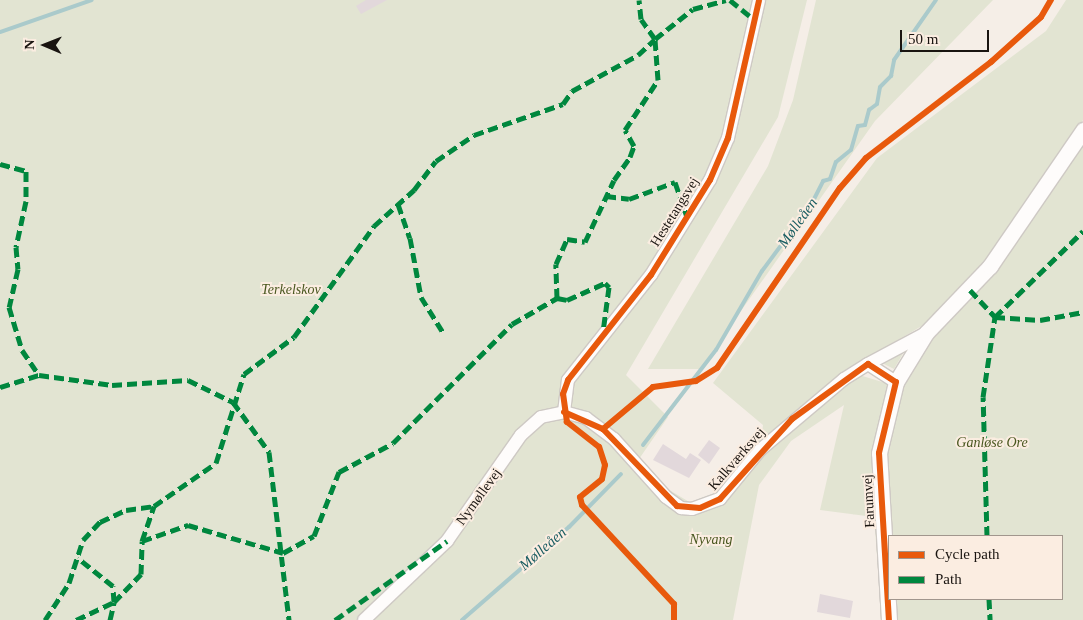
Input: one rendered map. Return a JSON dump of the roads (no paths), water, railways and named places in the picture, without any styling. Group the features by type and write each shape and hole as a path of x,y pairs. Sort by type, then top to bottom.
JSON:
{"street":[{"name":"Hestetangsvej","path":"564,412 568,380 635,298 710,180 728,138 759,0"},
{"name":"Farumvej","path":"888,620 879,453 896,382 926,333 990,266 1083,130"},
{"name":"Kalkværksvej","path":"564,412 603,429 666,497 681,508 700,508 720,499 792,419 868,364 926,333"},
{"path":"868,364 896,382"},
{"name":"Nymøllevej","path":"364,620 447,541 530,426 552,413 564,412"}],"waterway":[{"path":"0,32 92,0"},
{"name":"Mølleåen","path":"643,445 716,350 762,271 811,205 823,181 830,179 836,162 851,150 858,126 865,125 869,110 877,104 880,87 891,76 894,60 936,0"},
{"name":"Mølleåen","path":"462,620 569,527 621,474"}],"park label":[{"name":"Terkelskov","path":"291,290"},
{"name":"Ganløse Ore","path":"992,443"},
{"name":"Nyvang","path":"711,540"}]}
